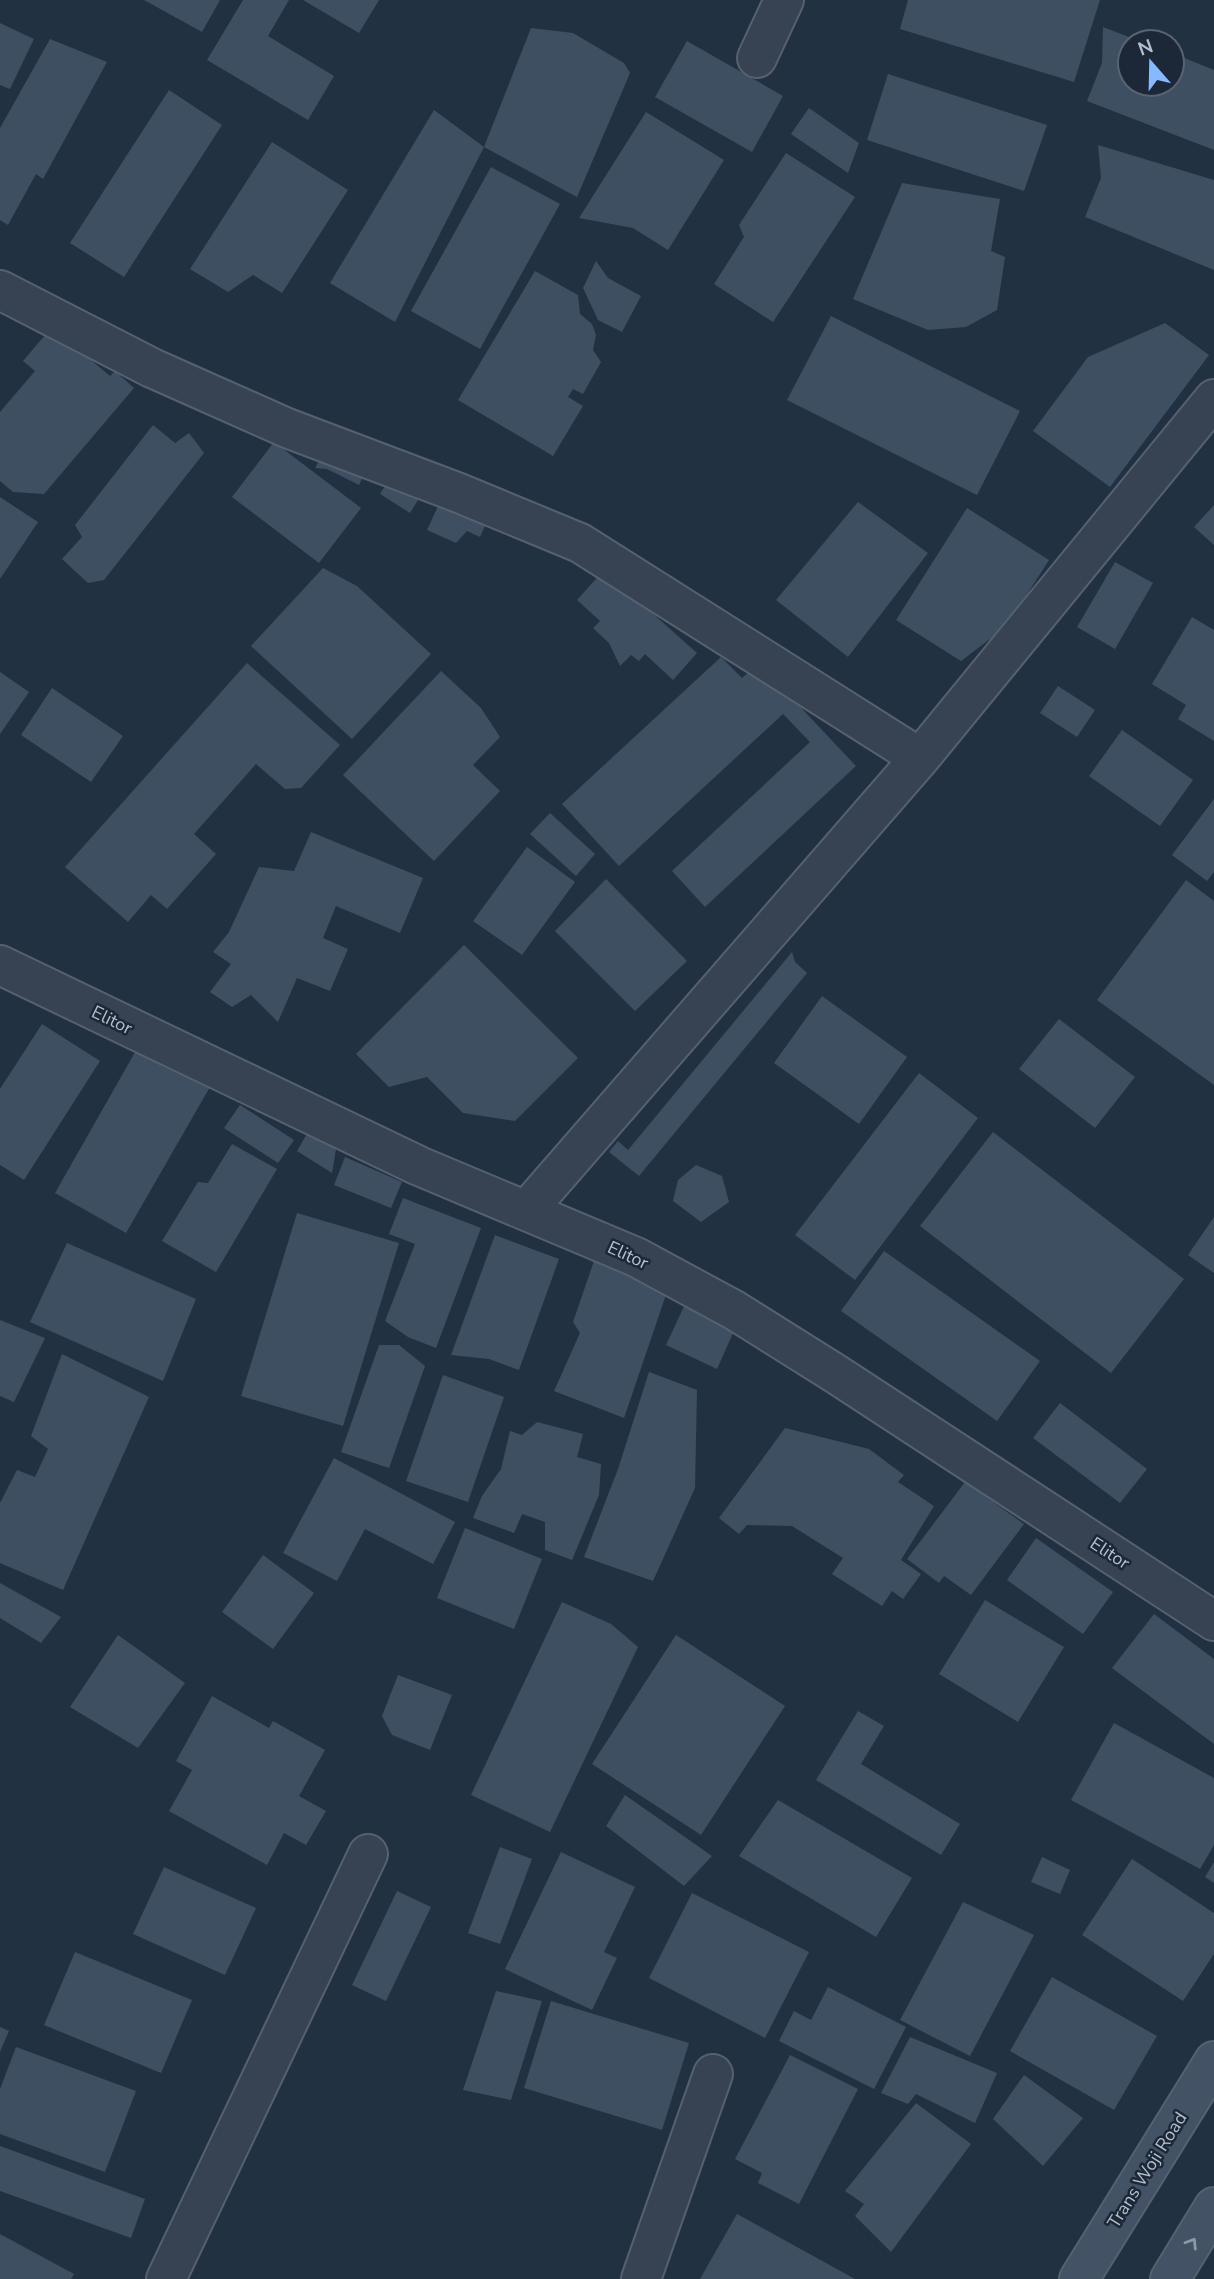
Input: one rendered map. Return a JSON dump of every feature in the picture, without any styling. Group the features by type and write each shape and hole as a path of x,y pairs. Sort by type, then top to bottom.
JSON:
{"main road":[{"name":"Trans Woji Road","path":"1079,2279 1214,2062"},
{"path":"1170,2279 1214,2207"}],"street":[{"path":"757,58 784,0"},
{"path":"0,290 152,368 275,422 580,543 920,758"},
{"path":"527,1210 920,758 1214,399"},
{"name":"Elitor","path":"0,965 419,1167 636,1257 734,1310 1214,1621"},
{"path":"166,2279 368,1854"},
{"path":"641,2279 713,2074"}],"building":[{"path":"144,0 220,0 202,32"},
{"path":"243,0 289,0 268,36 334,76 308,120 207,60"},
{"path":"303,0 379,0 359,33"},
{"path":"908,0 1100,0 1074,82 900,29"},
{"path":"0,23 34,39 10,89 0,85"},
{"path":"1103,27 1116,32 1116,98 1186,98 1186,59 1214,70 1214,150 1087,101 1102,63"},
{"path":"531,28 573,33 624,63 630,73 577,197 484,147"},
{"path":"50,39 107,62 43,179 36,174 8,225 0,220 0,128"},
{"path":"687,41 783,96 752,152 655,97"},
{"path":"888,74 1047,125 1024,191 867,140"},
{"path":"169,90 222,125 124,277 70,243"},
{"path":"809,108 859,143 848,173 791,134"},
{"path":"434,110 484,147 395,322 330,283"},
{"path":"646,112 724,160 668,250 633,228 579,218"},
{"path":"272,142 348,190 282,293 253,275 228,292 190,269"},
{"path":"1098,145 1214,180 1214,270 1085,217 1101,178"},
{"path":"786,153 855,197 773,322 714,284 744,237 739,225"},
{"path":"491,167 560,204 480,349 411,311"},
{"path":"902,183 1000,199 991,251 1005,257 997,310 966,327 928,330 853,299"},
{"path":"596,261 608,278 641,296 622,332 598,320 583,288"},
{"path":"535,271 578,295 580,314 592,324 596,335 593,350 601,362 583,394 573,389 568,397 583,406 553,456 458,400"},
{"path":"831,316 1020,411 977,495 787,400"},
{"path":"1165,323 1209,355 1110,487 1033,431 1088,357"},
{"path":"52,327 110,376 115,371 134,388 44,494 13,492 0,481 0,412 35,371 23,361"},
{"path":"153,425 175,443 189,433 204,453 104,580 88,583 62,559 82,537 75,525"},
{"path":"274,442 361,508 319,563 232,497"},
{"path":"327,446 368,466 359,485 327,469 315,468"},
{"path":"393,473 423,492 410,513 380,494"},
{"path":"444,493 490,515 480,537 467,531 456,543 427,530"},
{"path":"0,497 38,522 0,579"},
{"path":"858,502 928,553 848,657 776,600"},
{"path":"1214,505 1214,545 1194,527"},
{"path":"967,508 1049,560 1006,627 961,661 896,620"},
{"path":"1115,562 1153,583 1115,649 1077,627"},
{"path":"323,568 357,586 431,654 352,739 251,646"},
{"path":"604,570 697,653 673,680 645,654 639,661 631,655 620,666 609,643 593,628 600,621 577,600"},
{"path":"1192,617 1214,630 1214,741 1178,719 1186,705 1152,684"},
{"path":"721,657 742,678 759,663 856,766 705,907 672,871 810,742 783,714 619,866 562,804"},
{"path":"247,663 340,745 301,788 285,789 256,764 194,834 216,854 167,909 151,895 128,922 65,867"},
{"path":"441,671 481,708 500,737 473,765 500,791 434,861 343,775"},
{"path":"0,672 29,692 0,734"},
{"path":"1058,686 1095,710 1077,737 1040,713"},
{"path":"52,688 123,736 91,782 21,735"},
{"path":"1122,730 1193,780 1160,826 1089,776"},
{"path":"1214,799 1214,872 1207,881 1172,855"},
{"path":"550,813 595,854 576,876 530,834"},
{"path":"311,832 423,878 400,933 336,906 323,938 348,949 330,991 297,978 278,1022 251,995 232,1007 210,992 231,964 213,952 229,932 259,867 294,871"},
{"path":"527,847 575,882 522,955 473,921"},
{"path":"606,879 687,961 635,1011 555,931"},
{"path":"1186,880 1214,901 1214,1085 1097,1000"},
{"path":"464,945 578,1058 515,1121 463,1113 427,1077 389,1087 356,1054"},
{"path":"792,952 795,962 807,973 639,1176 609,1152 618,1141 628,1150"},
{"path":"822,996 907,1057 859,1124 774,1063"},
{"path":"1059,1019 1135,1077 1095,1128 1019,1069"},
{"path":"42,1024 100,1061 24,1180 0,1165 0,1089"},
{"path":"138,1047 210,1087 126,1233 55,1193"},
{"path":"919,1073 978,1118 855,1280 795,1235"},
{"path":"240,1105 294,1140 278,1163 224,1128"},
{"path":"308,1132 336,1149 332,1173 297,1151"},
{"path":"993,1132 1184,1279 1111,1373 920,1226"},
{"path":"232,1144 277,1169 216,1272 162,1241 198,1182 208,1183"},
{"path":"345,1157 402,1182 391,1208 334,1185"},
{"path":"696,1165 722,1176 729,1202 701,1222 673,1201 678,1180"},
{"path":"403,1198 481,1228 436,1348 408,1337 385,1321 415,1244 389,1234"},
{"path":"297,1213 399,1243 343,1426 241,1396"},
{"path":"1214,1217 1214,1273 1188,1255"},
{"path":"495,1235 559,1259 519,1370 489,1359 451,1355"},
{"path":"67,1243 196,1299 163,1381 30,1322"},
{"path":"884,1251 1040,1361 997,1421 841,1311"},
{"path":"595,1258 670,1283 624,1418 554,1391 580,1333 573,1322"},
{"path":"687,1300 738,1322 717,1369 666,1345"},
{"path":"0,1320 45,1338 14,1402 0,1396"},
{"path":"379,1345 399,1345 425,1366 389,1468 341,1452"},
{"path":"62,1354 149,1397 63,1590 0,1563 0,1503 17,1470 35,1477 48,1449 31,1436"},
{"path":"649,1372 697,1390 695,1488 653,1581 584,1557 618,1469"},
{"path":"443,1375 504,1397 468,1502 406,1481"},
{"path":"1060,1403 1147,1469 1120,1503 1033,1438"},
{"path":"537,1422 583,1434 577,1457 601,1464 599,1495 572,1560 545,1550 545,1522 522,1514 514,1533 473,1518 482,1496 501,1469 510,1431 522,1435"},
{"path":"785,1428 869,1449 904,1475 898,1482 934,1506 901,1560 921,1574 903,1599 892,1591 882,1606 832,1574 843,1558 792,1526 747,1525 739,1534 719,1518"},
{"path":"334,1458 455,1522 433,1564 365,1529 337,1581 283,1553"},
{"path":"965,1482 1024,1524 971,1595 944,1576 939,1583 907,1559"},
{"path":"465,1528 542,1559 514,1629 437,1598"},
{"path":"1036,1538 1113,1592 1083,1634 1007,1580"},
{"path":"263,1555 314,1593 273,1649 222,1612"},
{"path":"0,1583 61,1617 41,1643 0,1618"},
{"path":"985,1600 1064,1647 1018,1722 939,1674"},
{"path":"562,1602 611,1624 638,1647 550,1832 471,1795"},
{"path":"1154,1614 1214,1659 1214,1744 1112,1668"},
{"path":"118,1635 185,1683 138,1748 70,1707"},
{"path":"676,1635 785,1706 701,1835 592,1764"},
{"path":"398,1675 452,1695 430,1750 392,1735 382,1716"},
{"path":"212,1696 269,1728 273,1721 325,1750 299,1796 326,1811 306,1845 284,1833 267,1865 169,1811 192,1770 176,1761"},
{"path":"858,1711 884,1726 861,1764 960,1824 941,1855 816,1780"},
{"path":"1114,1723 1214,1778 1214,1845 1200,1869 1071,1800"},
{"path":"625,1795 712,1856 684,1886 606,1826"},
{"path":"778,1800 912,1878 876,1937 739,1856"},
{"path":"500,1847 532,1859 500,1944 468,1933"},
{"path":"561,1852 635,1887 604,1952 617,1958 592,2010 505,1969"},
{"path":"1042,1857 1070,1870 1060,1894 1031,1882"},
{"path":"1132,1859 1214,1913 1214,1954 1183,2001 1082,1935"},
{"path":"1214,1862 1214,1883 1205,1877"},
{"path":"164,1867 256,1908 225,1975 133,1934"},
{"path":"397,1891 431,1907 386,2001 352,1985"},
{"path":"692,1893 809,1952 765,2038 649,1978"},
{"path":"963,1902 1034,1935 970,2056 900,2020"},
{"path":"75,1952 192,2000 161,2073 44,2025"},
{"path":"1052,1977 1157,2036 1114,2110 1010,2051"},
{"path":"828,1987 906,2027 874,2089 779,2041 794,2011 811,2020"},
{"path":"496,1991 542,2001 511,2100 463,2090"},
{"path":"551,2001 689,2043 662,2130 524,2088"},
{"path":"0,2027 9,2031 0,2052"},
{"path":"910,2037 997,2073 975,2123 916,2094 908,2104 881,2093"},
{"path":"16,2047 136,2091 105,2172 0,2134 0,2089"},
{"path":"790,2055 858,2089 799,2204 758,2183 762,2173 735,2159"},
{"path":"1024,2075 1083,2118 1043,2166 993,2119"},
{"path":"916,2103 971,2144 891,2252 855,2216 864,2204 845,2191"},
{"path":"0,2146 145,2199 131,2238 0,2191"},
{"path":"737,2214 855,2279 700,2279"},
{"path":"0,2234 74,2274 71,2279 0,2279"}]}
